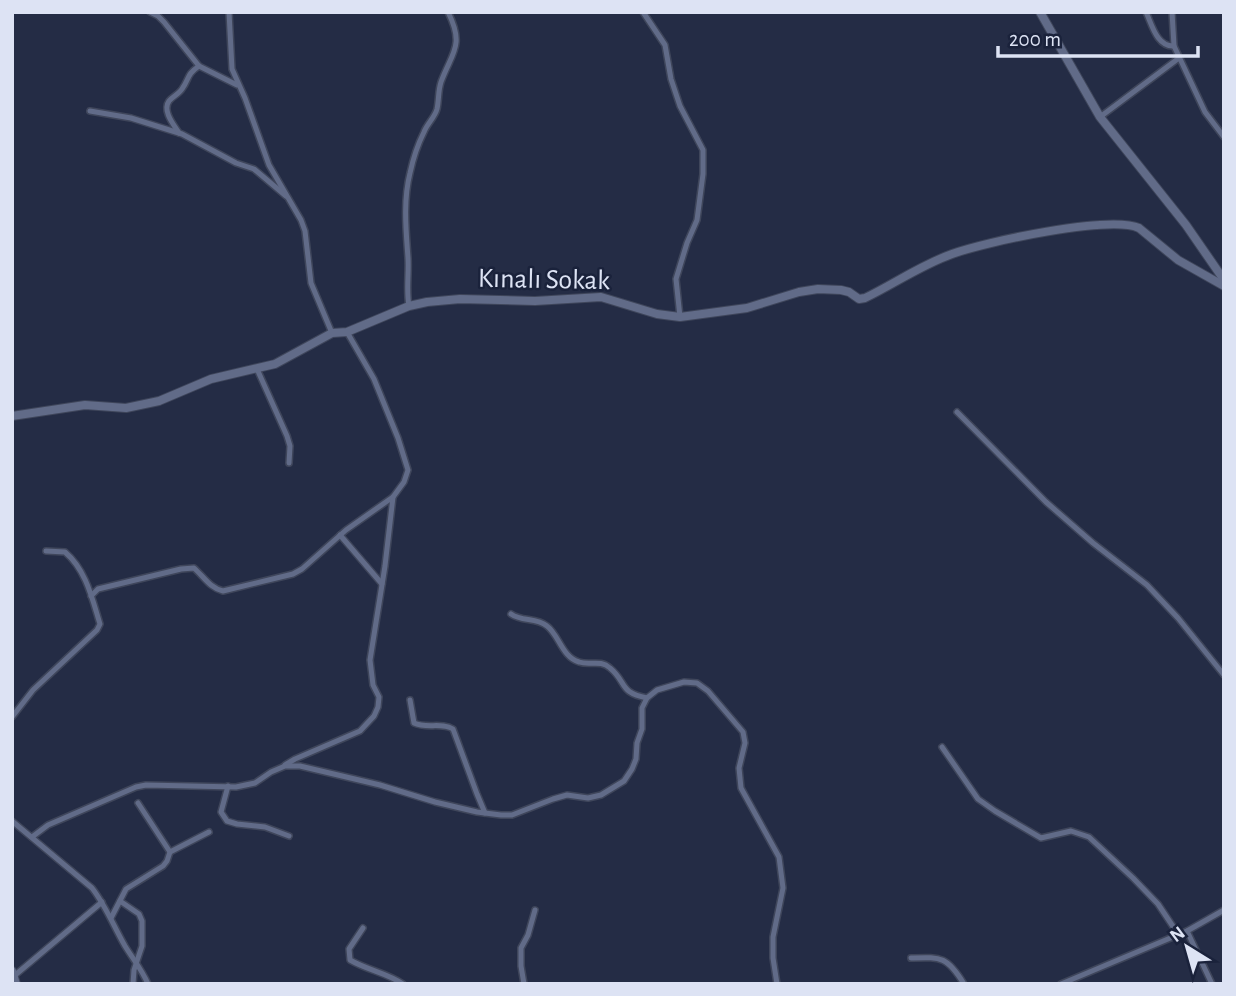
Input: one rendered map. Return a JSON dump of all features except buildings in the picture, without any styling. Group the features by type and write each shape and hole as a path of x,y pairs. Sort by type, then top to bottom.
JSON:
{"street":[{"path":"150,12 164,22 198,66 240,87"},
{"path":"229,12 232,69 269,164 301,220 305,231 311,283 332,333"},
{"path":"409,306 406,293 406,198 410,173 424,131 437,111 440,85 453,58 457,39 448,12"},
{"path":"643,12 665,45 671,79 680,106 704,150 697,220 676,279 680,317"},
{"path":"1040,12 1100,117 1186,225 1224,280"},
{"path":"1146,12 1162,43 1168,47 1174,46"},
{"path":"1172,12 1174,46 1205,112 1224,137"},
{"path":"1100,117 1179,58"},
{"path":"179,133 167,106 184,87 190,72 198,66"},
{"path":"90,111 131,118 179,133 236,163 254,169 286,196"},
{"name":"Kınalı Sokak","path":"12,416 85,405 126,408 168,398 211,379 275,364 332,333 347,331 409,306 427,302 460,299 535,301 601,298 657,314 680,317 747,308 818,289 841,290 859,299 933,262 967,249 1050,232 1114,225 1133,225 1139,228 1178,260 1224,286"},
{"path":"91,596 98,589 181,569 194,569 211,586 223,590 288,576 302,569 340,535 393,498 404,482 408,470 374,379 347,331"},
{"path":"257,369 287,436 290,446 289,463"},
{"path":"957,412 1046,502 1147,585 1178,618 1224,675"},
{"path":"32,837 48,825 136,787 255,783 295,759 360,731 374,716 378,706 379,697 373,685 370,660 393,498"},
{"path":"340,535 382,584"},
{"path":"12,717 33,690 97,630 100,624 82,571 65,552 46,551"},
{"path":"511,614 518,618 542,622 549,627 574,660 579,663 605,664 630,692 647,698"},
{"path":"285,765 380,785 435,802 485,813 512,815 567,795 588,798 601,795 624,780 636,759 637,743 642,729 642,708 647,698 657,690 684,682 697,683 708,691 743,732 745,743 739,768 741,788 779,857 783,888 773,937 777,984"},
{"path":"410,700 414,723 448,726 453,729 485,813"},
{"path":"942,747 973,793 995,811 1041,838 1071,831 1089,837 1158,904 1178,934"},
{"path":"228,786 221,811 227,821 265,827 289,836"},
{"path":"138,803 170,852"},
{"path":"12,821 92,888 148,984"},
{"path":"111,918 126,889 163,866 170,852 209,832"},
{"path":"120,901 139,914 142,921 142,946 133,984"},
{"path":"14,977 102,902"},
{"path":"524,984 521,948 535,910"},
{"path":"1061,984 1187,931 1224,910"},
{"path":"363,928 349,949 350,960 384,973 403,984"},
{"path":"1187,931 1212,984"},
{"path":"911,958 939,958 946,961 964,984"}]}
